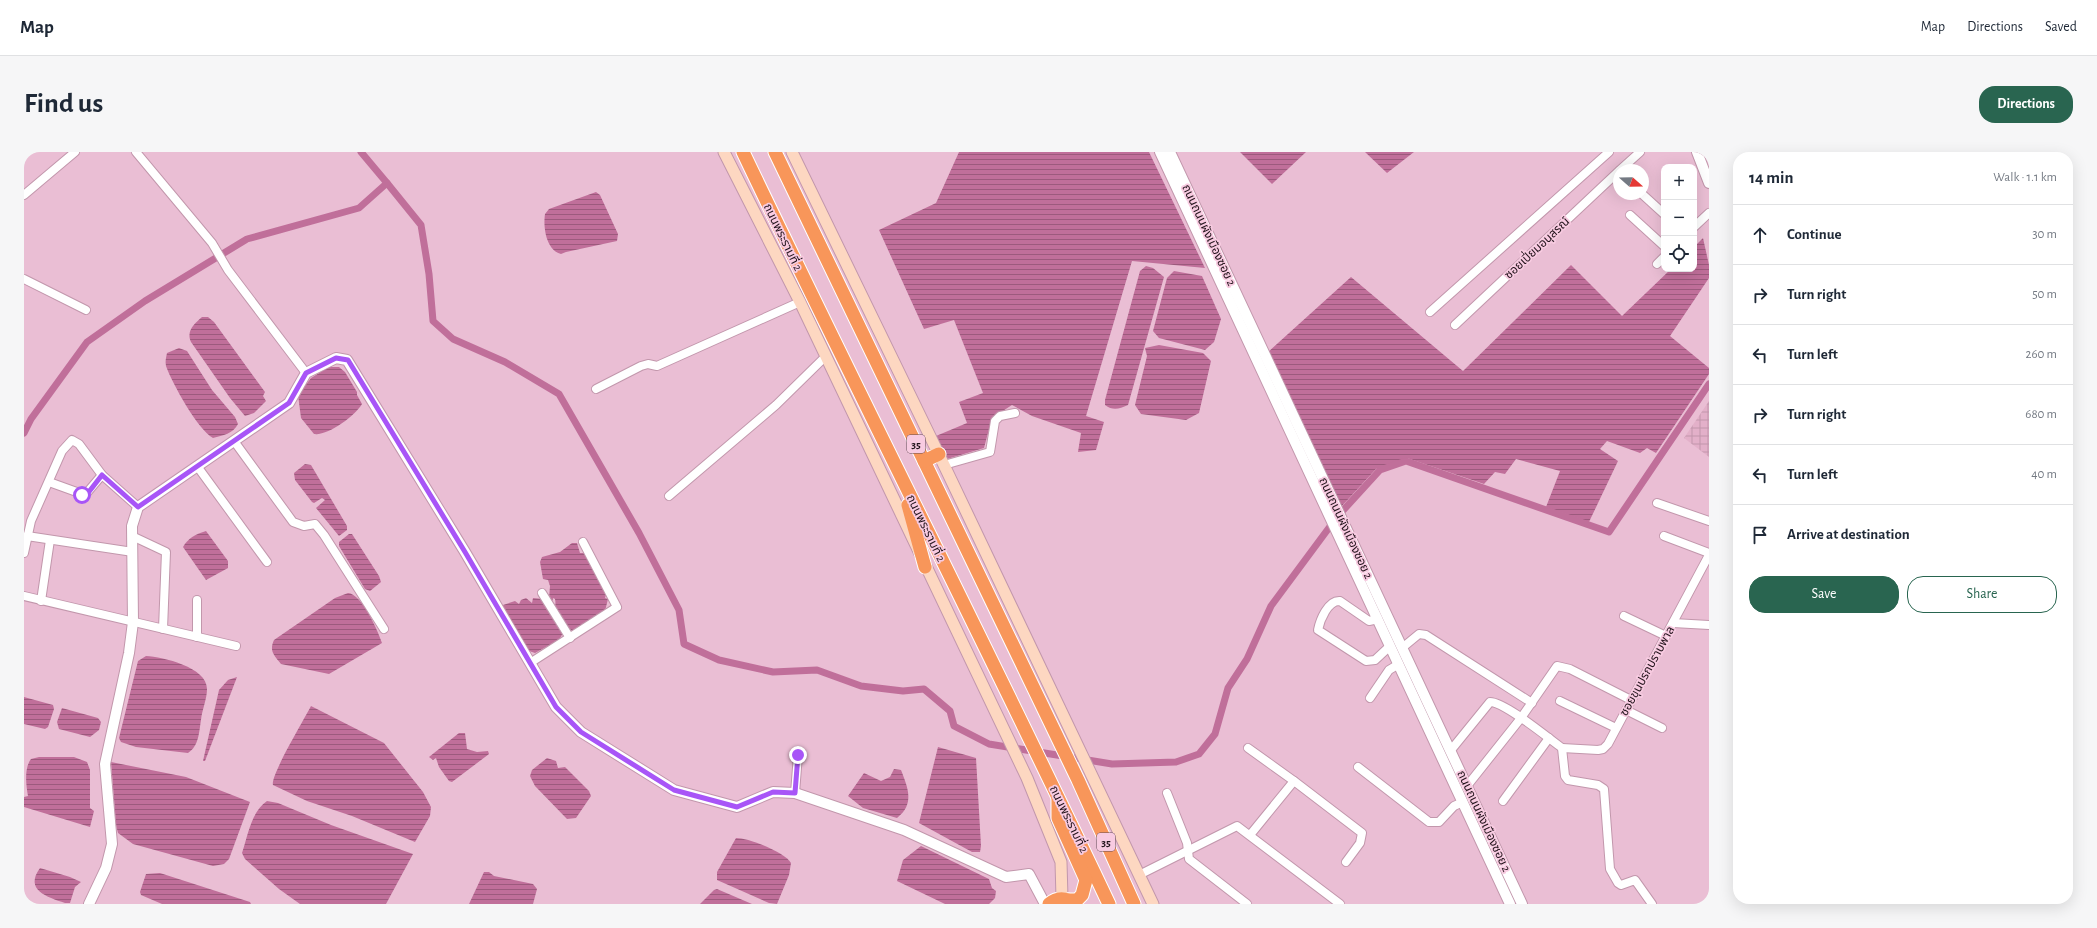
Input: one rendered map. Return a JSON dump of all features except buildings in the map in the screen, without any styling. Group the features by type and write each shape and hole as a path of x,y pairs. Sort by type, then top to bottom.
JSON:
{"highway":[{"name":"ถนนพระรามที่ 2","path":"743,152 1058,796 1109,904"},
{"name":"ถนนพระรามที่ 2","path":"775,152 1078,780 1134,904"},
{"name":"35","path":"924,461 942,460"},
{"path":"899,473 925,567"},
{"path":"1049,904 1077,900 1082,895 1086,880 1058,818 1058,796"}],"main road":[{"name":"ถนนพระรามที่ 2","path":"724,152 800,302 925,567 1020,763 1043,815 1061,862 1068,901"},
{"name":"35","path":"792,152 942,460 1152,904"}],"street":[{"path":"24,195 76,152"},
{"path":"136,152 212,243 228,270 306,373"},
{"name":"ถนนถนนผังเมืองซอย 2","path":"1160,152 1510,904"},
{"name":"ถนนถนนผังเมืองซอย 2","path":"1170,152 1522,904"},
{"path":"1430,312 1609,152"},
{"name":"ซอยเปี่ยมอนุสรณ์","path":"1626,164 1640,152"},
{"path":"1697,152 1709,183"},
{"name":"ซอยเปี่ยมอนุสรณ์","path":"1455,325 1613,176"},
{"path":"1649,200 1661,211"},
{"path":"1697,224 1709,213"},
{"path":"1630,216 1661,243"},
{"path":"1657,264 1661,260"},
{"path":"24,279 86,310"},
{"path":"596,389 641,366 648,364 657,366 800,302"},
{"path":"669,496 776,405 825,357"},
{"path":"89,904 106,868 112,844 105,764 129,654 133,622 132,526 138,507 289,403 306,373 336,358 348,360 465,552 556,707 581,732 674,790 737,807 773,792 795,793 904,830 1006,878 1029,874 1045,904"},
{"path":"942,460 990,452 995,421 1000,416 1015,413"},
{"path":"24,553 31,522 62,451 72,440 79,444 102,475 138,507"},
{"path":"234,441 294,522 304,526 316,524 384,629"},
{"path":"197,466 267,562"},
{"path":"49,482 85,495 102,475"},
{"path":"1657,503 1709,521"},
{"path":"27,536 133,552"},
{"path":"132,536 166,552 163,629"},
{"path":"1664,536 1709,554"},
{"path":"41,601 50,540"},
{"path":"530,663 617,608 583,542"},
{"name":"ซอยขุนปรกปราบพาล","path":"1562,748 1603,749 1626,710 1709,554"},
{"path":"542,593 570,638"},
{"path":"24,596 236,646"},
{"path":"197,600 197,637"},
{"path":"1378,619 1369,621 1340,601 1336,601 1330,605 1319,623 1318,630 1366,661 1375,660 1390,646"},
{"path":"1624,616 1666,636"},
{"path":"1673,623 1709,625"},
{"path":"1402,648 1418,634 1426,635 1532,702"},
{"path":"1370,698 1389,670 1399,664"},
{"path":"1467,786 1532,702 1557,666 1570,669 1631,700"},
{"path":"1560,701 1616,728"},
{"path":"1451,750 1490,702 1498,704 1549,738 1562,748 1565,776 1568,780 1598,785 1604,789 1610,869 1621,885 1635,880 1652,904"},
{"path":"1626,710 1662,728"},
{"path":"1503,800 1549,738"},
{"path":"1248,748 1362,833 1360,843 1346,862"},
{"path":"795,793 798,755"},
{"path":"1358,767 1429,822 1439,822 1454,806 1463,802"},
{"path":"1250,835 1294,781"},
{"path":"1167,792 1187,843 1189,859 1247,904"},
{"path":"1139,874 1237,826 1340,904"}],"shaded area":[{"path":"959,152 1149,152 1205,268 1132,261 1086,416 1104,422 1096,450 1078,452 1081,433 1032,416 1012,405 992,418 984,448 947,459 936,436 967,423 959,402 983,393 954,320 924,329 879,230 936,203"},
{"path":"1240,152 1306,152 1272,184"},
{"path":"1365,152 1414,152 1387,173"},
{"path":"596,192 600,195 618,234 617,241 561,254 556,252 549,243 545,231 545,214 549,209"},
{"path":"1703,238 1709,265 1709,278 1670,336 1709,368 1709,374 1656,453 1647,448 1640,453 1607,441 1600,449 1618,461 1589,522 1546,507 1560,471 1516,459 1505,474 1495,472 1484,484 1407,458 1376,469 1341,507 1267,353 1351,277 1463,371 1571,265 1622,316 1668,272 1697,272 1697,244"},
{"path":"1146,266 1153,268 1164,277 1128,405 1113,409 1105,405 1105,400 1140,271"},
{"path":"1174,271 1202,276 1221,319 1214,342 1205,350 1159,338 1153,331 1167,278"},
{"path":"202,317 208,317 214,322 265,392 263,396 266,401 254,413 245,416 230,398 191,342 189,334 190,331"},
{"path":"1159,345 1203,353 1211,361 1199,413 1186,420 1141,414 1135,405 1147,356 1145,348"},
{"path":"179,348 187,351 212,390 235,417 238,424 231,432 213,438 200,426 186,405 166,366 167,353"},
{"path":"329,367 339,367 345,372 357,392 362,404 354,414 333,429 320,434 314,434 301,418 298,395 311,378"},
{"path":"1709,401 1709,457 1684,438"},
{"path":"305,464 311,465 347,526 347,530 339,536 316,508 325,500 322,498 314,503 312,502 295,480 294,473"},
{"path":"206,531 228,561 228,568 206,580 183,547 187,541"},
{"path":"349,534 352,534 379,576 381,582 370,591 365,589 339,546 339,542"},
{"path":"572,543 577,543 580,553 586,553 606,595 605,598 608,599 605,611 575,632 566,626 557,615 555,599 553,598 552,602 549,598 550,586 548,580 543,579 540,562 542,557 560,552"},
{"path":"348,593 353,595 364,606 382,643 329,674 281,664 272,650 274,640 335,598"},
{"path":"526,598 532,603 533,598 544,599 563,633 559,640 535,653 529,651 504,611 503,605 515,601 519,604 521,600"},
{"path":"146,656 163,658 183,665 192,669 205,681 207,693 198,738 192,750 188,753 136,747 121,742 119,738 138,661"},
{"path":"237,677 205,761 203,761 219,690 228,680"},
{"path":"24,697 53,705 54,709 48,727 45,729 24,724"},
{"path":"311,706 384,743 423,792 431,807 430,816 415,842 352,816 307,801 273,785 282,759"},
{"path":"62,708 98,718 101,722 99,730 90,737 59,729 57,722"},
{"path":"459,733 465,733 467,749 477,752 488,751 489,754 452,782 449,781 439,767 436,758 433,760 429,757"},
{"path":"938,747 976,758 981,846 980,852 972,852 919,823"},
{"path":"39,757 74,757 87,762 90,770 90,808 94,811 90,827 24,807 24,797 28,796 26,782 27,767 31,759"},
{"path":"547,758 556,761 558,768 565,767 589,791 591,796 576,818 567,819 535,786 530,776 532,770"},
{"path":"111,762 186,777 250,802 229,859 224,864 213,866 133,844 118,833 116,825"},
{"path":"894,769 901,770 908,789 908,801 906,807 903,813 897,818 863,808 848,796 864,773 881,781 890,777"},
{"path":"267,801 278,803 331,825 413,854 386,904 300,904 279,889 245,859 242,853 248,832 257,811"},
{"path":"736,838 749,840 766,846 782,854 791,863 789,875 777,904 769,903 717,880 717,872"},
{"path":"921,846 989,879 992,888 996,891 995,898 989,904 945,904 897,881 903,860"},
{"path":"40,868 81,882 75,887 70,903 65,903 51,898 40,892 36,887 35,882"},
{"path":"484,872 489,872 494,876 533,884 537,889 533,904 469,904"},
{"path":"160,873 250,902 251,904 162,904 141,895 140,892 146,874"},
{"path":"717,889 752,904 700,904 714,890"}],"waterway":[{"path":"24,433 31,419 87,342 145,301 247,239 359,208 387,183 361,152"},
{"path":"387,183 421,225 429,274 433,321 453,339 505,362 559,394 639,533 679,610 684,644 719,660 773,672 817,670 861,686 903,691 924,689 950,711 954,726 989,744 1112,764 1176,762 1199,754 1215,734 1228,688 1247,659 1271,606 1337,517 1380,470 1406,461 1609,532 1709,384"}],"route":[{"path":"82,495 88,493 102,475 138,507 289,403 306,373 336,358 348,360 465,552 556,707 581,732 674,790 737,807 773,792 795,793 798,755"}]}
